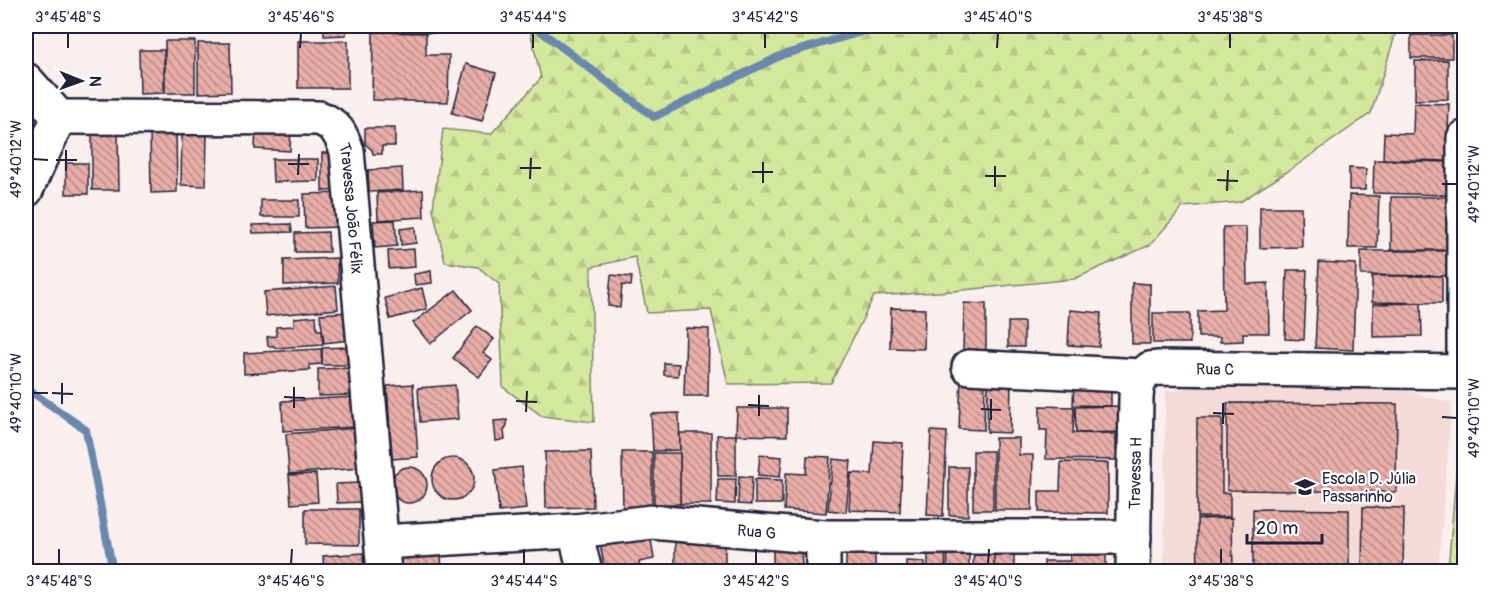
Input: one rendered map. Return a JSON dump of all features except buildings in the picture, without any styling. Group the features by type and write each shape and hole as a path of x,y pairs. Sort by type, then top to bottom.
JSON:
{"street":[{"path":"26,190 59,117 31,86"},
{"name":"Travessa João Félix","path":"59,117 319,118 330,122 339,132 347,151 383,557"},
{"path":"1464,145 1464,372"},
{"name":"Rua C","path":"969,366 1142,376 1150,369 1160,368 1464,372"},
{"name":"Travessa H","path":"1133,572 1136,398 1137,387 1142,376"},
{"name":"Rua G","path":"383,557 652,522 823,537 1134,537"},
{"path":"575,531 585,572"},
{"path":"823,537 823,572"}],"shaded area":[{"name":"Escola D. Júlia Passarinho","path":"1228,382 1397,388 1452,403 1438,571 1164,572 1165,392"}],"green space":[{"path":"529,26 1398,26 1371,113 1240,202 1183,207 1150,245 1074,279 874,296 831,383 728,384 711,310 647,313 635,257 591,267 594,422 542,416 503,387 499,284 478,267 445,262 433,209 443,129 491,134 541,78"},
{"path":"1463,389 1464,571 1448,571"}],"waterway":[{"path":"534,26 654,117 782,55 858,33 874,26"},
{"path":"26,388 86,430 113,572"}],"place":[{"name":"Escola D. Júlia Passarinho","path":"1305,487"}]}
